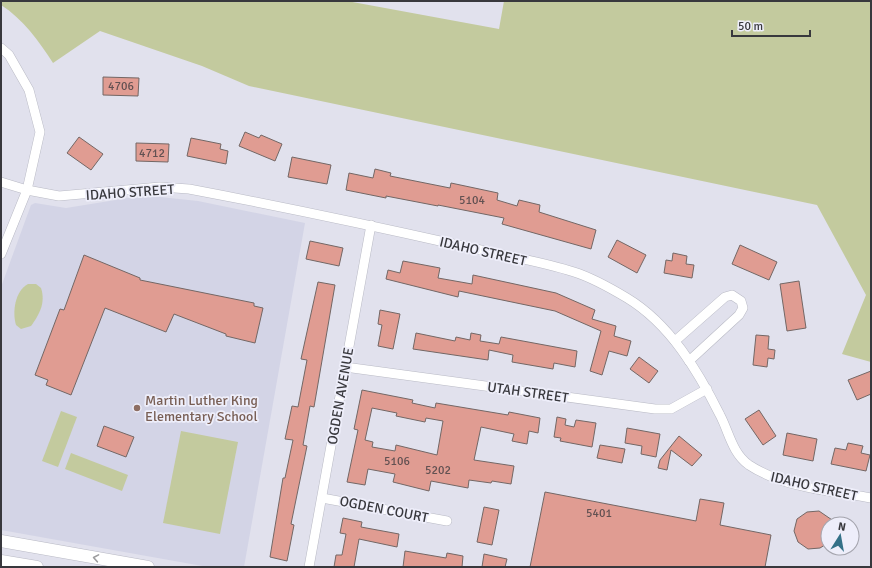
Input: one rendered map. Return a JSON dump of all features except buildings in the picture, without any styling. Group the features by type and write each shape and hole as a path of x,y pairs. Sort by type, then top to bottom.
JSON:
{"main road":[{"path":"1,541 148,567"},
{"path":"1,561 37,567"}],"street":[{"path":"1,48 9,55 29,90 40,132 27,190 1,254"},
{"name":"IDAHO STREET","path":"1,182 27,190 59,196 160,187 189,189 371,225 576,272 628,299 652,318 675,341 707,389 722,420 731,445 747,464 766,475 788,482 871,498"},
{"name":"OGDEN AVENUE","path":"309,567 371,225"},
{"path":"675,341 725,297 732,295 741,301 743,308 740,315 689,361"},
{"name":"UTAH STREET","path":"345,367 671,410 707,389"},
{"name":"OGDEN COURT","path":"322,498 446,521"}],"shaded area":[{"name":"Martin Luther King Elementary School","path":"160,197 198,201 305,223 244,567 208,567 1,530 1,287 31,205 35,203 66,208 128,198"}],"green space":[{"path":"1,1 347,1 499,29 504,1 871,1 871,362 842,354 866,295 817,205 249,86 202,66 100,31 53,63 30,31 1,5"},
{"path":"28,284 36,284 41,288 43,299 37,318 31,326 21,329 16,325 14,314 17,297"},
{"path":"61,411 77,417 58,467 42,461"},
{"path":"181,431 238,442 220,534 163,523"},
{"path":"71,453 128,475 122,491 65,469"}],"place":[{"name":"Martin Luther King Elementary School","path":"137,408"}]}
